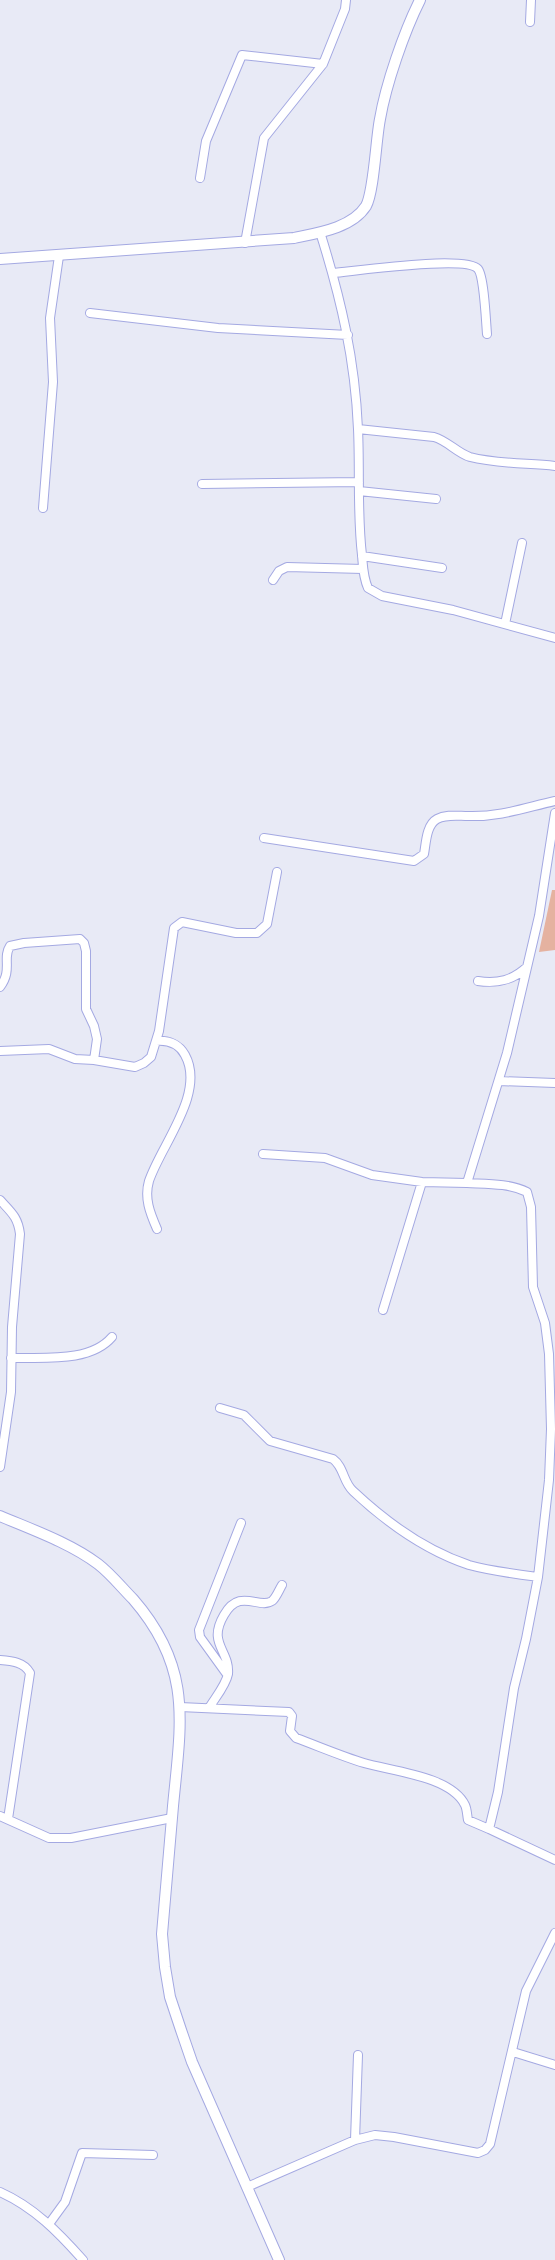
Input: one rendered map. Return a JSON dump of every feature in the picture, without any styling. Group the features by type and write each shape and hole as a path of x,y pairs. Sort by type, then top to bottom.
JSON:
{"street":[{"path":"245,243 264,138 323,64 345,8 346,0"},
{"path":"0,259 294,238 320,232 353,219 366,205 370,192 380,118 389,83 420,0"},
{"path":"530,22 531,0"},
{"path":"200,178 206,141 242,56 323,64"},
{"path":"320,232 333,273 348,335 358,429 358,532 363,569 368,588 374,593 452,610 555,638"},
{"path":"43,508 53,382 50,318 59,256"},
{"path":"333,273 443,262 462,262 474,266 481,275 487,334"},
{"path":"90,313 218,328 348,335"},
{"path":"358,429 434,437 442,439 461,454 470,457 555,466"},
{"path":"202,484 359,482"},
{"path":"359,490 436,498"},
{"path":"505,624 522,543"},
{"path":"362,556 442,568"},
{"path":"273,580 279,571 287,567 363,569"},
{"path":"264,838 414,861 424,854 428,833 436,819 454,816 496,816 555,802"},
{"path":"467,1183 499,1081 527,967 539,916 555,813"},
{"path":"0,1051 49,1049 75,1059 94,1060 135,1067 151,1057 164,1001 174,928 182,922 236,933 257,933 263,930 267,924 277,872"},
{"path":"0,987 8,971 8,950 10,946 24,943 80,939 84,943 86,951 86,1008 97,1039 94,1060"},
{"path":"478,981 492,982 511,979 527,967"},
{"path":"156,1041 170,1042 182,1050 187,1058 191,1085 186,1103 149,1181 146,1198 157,1229"},
{"path":"499,1081 555,1083"},
{"path":"263,1154 325,1158 366,1174 422,1182 467,1183 519,1188 527,1192 530,1198 533,1287 545,1323 549,1354 552,1480 538,1577 526,1640 514,1688 498,1792 489,1829"},
{"path":"383,1310 422,1182"},
{"path":"0,1200 14,1214 19,1223 20,1234 11,1358 11,1392 0,1467"},
{"path":"11,1358 63,1357 90,1352 102,1347 112,1337"},
{"path":"220,1408 244,1415 270,1441 333,1459 338,1463 348,1487 381,1517 440,1554 471,1565 538,1577"},
{"path":"0,1516 67,1545 98,1565 127,1592 144,1613 163,1641 174,1668 181,1724 162,1934 170,1997 192,2062 279,2260"},
{"path":"228,1675 200,1637 198,1630 242,1523"},
{"path":"209,1708 228,1675 216,1634 218,1625 225,1612 234,1603 242,1600 268,1602 273,1600 282,1585"},
{"path":"0,1660 15,1661 27,1667 30,1673 8,1820"},
{"path":"180,1706 289,1712 292,1716 290,1731 296,1738 365,1763 433,1781 458,1796 464,1804 468,1820 555,1860"},
{"path":"0,1816 49,1838 71,1838 172,1818"},
{"path":"247,2187 355,2140 375,2135 478,2153 485,2150 490,2144 526,1991 555,1933"},
{"path":"513,2052 555,2065"},
{"path":"355,2140 358,2055"},
{"path":"49,2224 65,2202 82,2153 153,2155"},
{"path":"0,2192 25,2206 49,2224 83,2260"}],"shaded area":[{"path":"552,890 555,890 555,950 539,952"}]}
